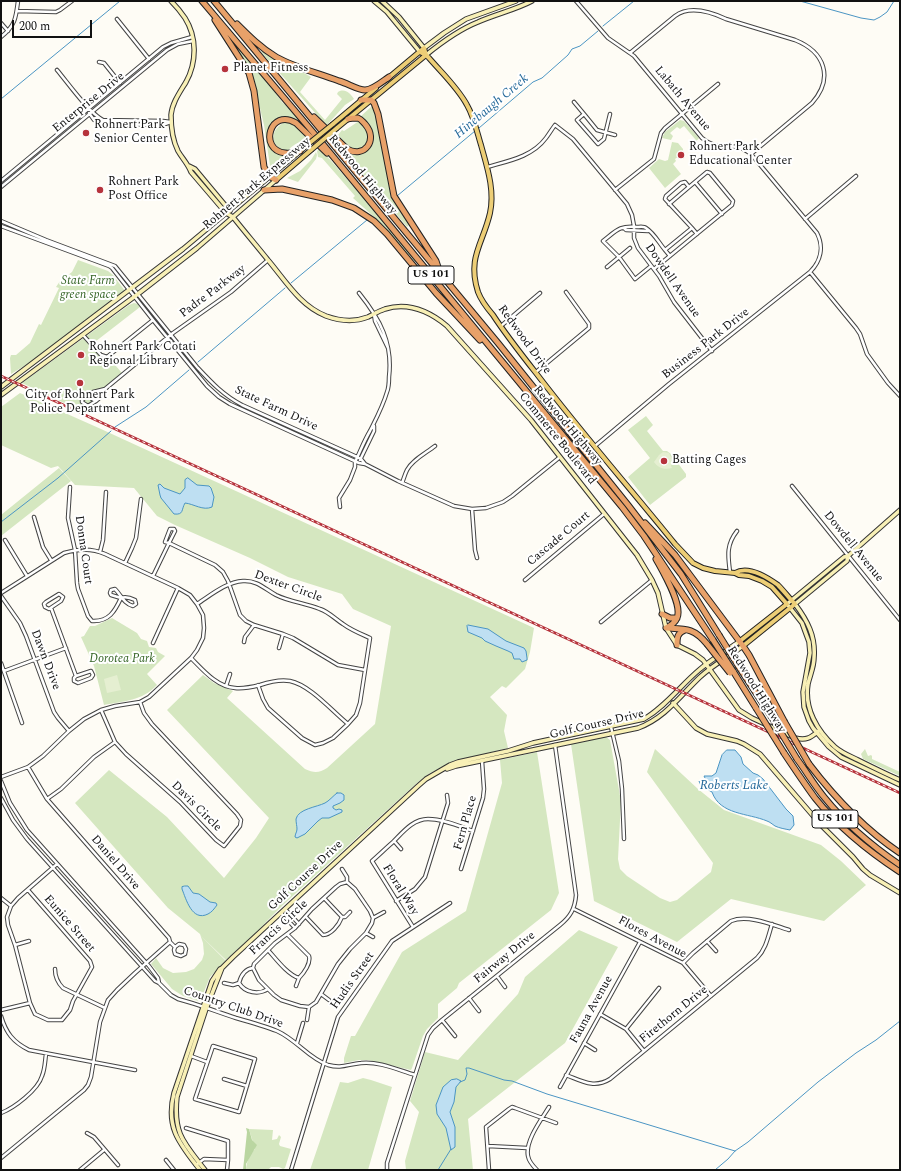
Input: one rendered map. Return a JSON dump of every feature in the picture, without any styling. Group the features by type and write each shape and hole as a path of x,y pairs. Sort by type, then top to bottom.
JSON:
{"highway":[{"name":"Redwood Highway","path":"202,1 348,175 622,507 644,536 713,640 731,672 815,798 846,832 873,854 900,872"},
{"path":"202,1 249,74 254,90 264,167 269,176 276,180"},
{"name":"Redwood Highway","path":"214,1 498,343 628,505 681,574 719,636 818,788 840,815 875,847 900,865"},
{"path":"214,1 258,44 276,57 292,64 364,90 370,89 389,77"},
{"path":"291,94 350,151 360,152 369,145 371,141 371,132 358,118 348,119"},
{"path":"361,100 371,100 374,103 378,114 394,196 436,261 441,274"},
{"path":"300,151 286,154 272,146 269,138 270,130 276,123 284,120 293,121 296,123 348,175"},
{"path":"264,190 282,189 336,201 354,208 374,221 387,234 436,293 524,389"},
{"path":"628,505 676,554 744,646 809,764 826,786 862,823 900,853"},
{"path":"644,536 678,604 679,609 677,618 666,628"},
{"path":"662,614 670,618 677,618"},
{"path":"666,628 686,630 697,633 731,672"},
{"path":"677,645 678,635 686,630"}],"main road":[{"name":"Rohnert Park Expressway","path":"300,151 424,48"},
{"name":"Redwood Drive","path":"424,48 426,55"},
{"name":"Redwood Drive","path":"420,52 426,55 448,79 466,103 475,126 491,187 492,203 488,222 476,253 474,267 474,275 481,298 523,358 687,558 697,566 708,570 735,572 739,575 756,578 766,583 791,603"},
{"name":"Rohnert Park Expressway","path":"276,180 426,55"},
{"name":"Golf Course Drive","path":"740,641 791,603"},
{"name":"Golf Course Drive","path":"744,646 791,608 791,603"}],"street":[{"path":"1,37 12,25 18,1"},
{"path":"16,11 56,12 72,1"},
{"name":"Commerce Boulevard","path":"171,1 184,17 189,27 194,51 194,59 189,76 175,101 171,115 173,135 177,149 189,166 191,172 228,211 290,288 310,308 324,316 334,319 360,319 392,308 409,307 424,311 437,318 447,326 530,420 637,555 658,593 666,628 677,645 699,657 710,669 735,705 744,714 802,740 807,739 820,730"},
{"name":"Redwood Drive","path":"374,1 387,12 420,52"},
{"name":"Redwood Drive","path":"382,1 396,14 424,48"},
{"name":"Rohnert Park Expressway","path":"424,48 456,25 476,15 516,1"},
{"name":"Rohnert Park Expressway","path":"426,55 442,42 460,31 532,1"},
{"name":"Labath Avenue","path":"576,1 613,42 630,53 702,138 717,146 737,147 751,154 817,233 820,239 821,251"},
{"path":"491,10 493,16"},
{"path":"630,53 675,16 682,12 692,10 718,16 730,21 795,40 814,51 820,60 824,72 824,82 818,96 812,104 751,154"},
{"path":"117,19 149,58"},
{"path":"1,23 8,31"},
{"name":"Enterprise Drive","path":"1,181 163,47 192,37"},
{"name":"Enterprise Drive","path":"1,187 167,50 178,44 193,41"},
{"path":"99,62 104,64 120,83"},
{"path":"57,70 97,117 106,121 172,122"},
{"path":"616,190 654,160 661,133 665,128 718,84"},
{"path":"574,102 597,130 615,134"},
{"path":"88,108 89,114 94,120 105,124 162,125 172,122"},
{"path":"584,114 577,120 598,144 604,139 610,114"},
{"path":"486,167 517,158 530,152 546,138 555,125 573,139 616,190 629,208 632,215 634,226 633,230"},
{"name":"Rohnert Park Expressway","path":"1,387 183,250 300,151"},
{"path":"654,269 722,214 732,205 733,200 710,173 707,172 670,204"},
{"path":"805,219 856,176"},
{"name":"Rohnert Park Expressway","path":"1,395 136,296 197,248 276,180"},
{"path":"689,187 684,182 666,196 665,199 681,214 697,234"},
{"path":"695,182 722,214"},
{"name":"State Farm Drive","path":"1,221 46,240 112,264 123,275 153,320 193,370 211,391 230,404 355,462 365,464 454,506 472,509 486,508 503,502 560,457"},
{"name":"State Farm Drive","path":"1,226 109,266 131,289"},
{"path":"651,266 635,279 619,257 603,241 619,228 624,228 626,226 644,227 670,256"},
{"path":"624,228 626,230 648,230"},
{"path":"665,250 692,228"},
{"name":"Dowdell Avenue","path":"633,230 636,245 662,280 674,302 712,351"},
{"path":"607,267 630,248"},
{"name":"Business Park Drive","path":"595,446 669,384 810,272 819,259 821,251"},
{"name":"Padre Parkway","path":"104,390 170,335 231,292 268,260"},
{"path":"810,272 856,328 860,334 867,354 900,396"},
{"path":"535,373 589,328 589,324 566,292"},
{"path":"340,507 340,498 350,480 357,457 370,429 374,425 388,391 390,370 388,349 375,321 374,314 359,293"},
{"path":"500,326 540,293"},
{"name":"State Farm Drive","path":"136,296 197,367 211,382 232,399 357,457 365,464"},
{"path":"83,335 101,355 107,357 153,320"},
{"path":"104,390 103,395 88,406 82,402 84,398 93,392 104,390"},
{"path":"90,394 92,399 96,401"},
{"path":"355,467 359,463 374,431 374,425"},
{"path":"402,482 406,471 411,465 434,446"},
{"name":"Dowdell Avenue","path":"792,486 900,620"},
{"name":"Donna Court","path":"70,487 68,518 75,550 78,589 88,616 92,621 97,621 111,615 121,598"},
{"path":"100,552 103,540 106,492"},
{"path":"125,563 136,538 141,499"},
{"path":"472,509 477,558"},
{"path":"791,603 847,560 848,556 900,510"},
{"name":"Cascade Court","path":"525,580 605,513"},
{"path":"34,516 43,548 51,560"},
{"path":"153,576 169,543 175,531 172,529 170,529 165,542 169,543 215,565 223,572 240,615 246,621 293,638 338,664 365,670"},
{"path":"730,572 728,552 730,542 737,531"},
{"path":"5,540 27,576"},
{"path":"1,593 64,553 75,550 100,552 190,595 203,615 204,628 197,650 191,658 155,692 140,702 101,710 84,720 44,756 28,767 1,777"},
{"path":"601,622 652,580"},
{"name":"Dexter Circle","path":"197,604 229,584 244,581 258,584 283,598 321,609 332,615 350,629 370,638 360,703 356,715 333,738 323,743 315,745 302,738 268,708 262,699 258,685"},
{"path":"153,643 178,588"},
{"name":"Donna Court","path":"121,598 111,595 111,590 115,589 121,598 131,606 136,604 135,600 132,598 121,598"},
{"path":"57,595 61,595 63,599 51,608 47,608 44,604 57,595"},
{"name":"Dawn Drive","path":"1,596 20,623 26,636 54,712 70,731"},
{"name":"Redwood Drive","path":"791,603 804,616 809,625 811,642 808,675 808,706 812,717 820,730 835,747 842,752 900,780"},
{"path":"51,608 76,676 74,680 78,683 91,678 93,675 91,671 76,676"},
{"name":"Redwood Drive","path":"791,608 802,623 811,642"},
{"path":"244,642 244,636 254,625"},
{"path":"279,648 283,634"},
{"name":"Golf Course Drive","path":"205,1170 184,1150 176,1136 172,1120 171,1107 174,1093 204,1008 222,968 233,957 426,779 442,770 533,743 644,719 654,713 669,700 699,670 740,641"},
{"name":"Golf Course Drive","path":"482,759 638,728 646,725 657,718 673,704 710,669 744,646"},
{"path":"4,671 66,648"},
{"path":"191,658 211,678 226,686 245,688 272,681 283,680 303,686 310,690 348,724"},
{"path":"1,663 22,723"},
{"path":"226,686 230,674"},
{"name":"Redwood Drive","path":"808,675 803,692 804,707 809,721 816,733 829,747 841,756 900,785"},
{"path":"669,700 696,728 707,734 744,744 760,754 821,825 864,869 875,878 900,893"},
{"name":"Davis Circle","path":"101,710 115,742 126,754 180,802 216,840 224,846 240,826 241,820 238,814 152,724 144,713 140,702"},
{"path":"804,707 808,706"},
{"path":"611,726 619,761 622,789 624,839"},
{"path":"47,799 94,757 115,742"},
{"path":"555,745 576,895 574,908"},
{"name":"Fern Place","path":"461,869 483,798 484,789 482,759"},
{"name":"Daniel Drive","path":"28,767 47,799 169,938 170,942 175,947"},
{"name":"Country Club Drive","path":"1,781 17,816 35,840 144,965 155,981 178,1000 277,1031 297,1043 313,1058 324,1063 345,1067 361,1063 381,1064 415,1075"},
{"path":"396,901 415,889 425,877 448,803 447,795"},
{"name":"Country Club Drive","path":"1,798 20,830 144,965 158,978 159,983"},
{"name":"Floral Way","path":"413,927 372,861 416,821 429,819 442,821 473,831"},
{"path":"394,841 401,849"},
{"path":"1,1010 30,1003 16,945 8,925 7,917 11,906 57,864"},
{"path":"307,1020 309,1006 316,1002 338,964 370,928 373,918 355,889 347,882 347,877 342,868"},
{"name":"Francis Circle","path":"309,1006 300,1006 281,1000 259,980 253,968 257,960 295,928 312,909 336,887 347,882"},
{"name":"Eunice Street","path":"28,890 90,961 92,967 73,1001 70,1010 62,1020 48,1020 41,1018 34,1014 30,1003"},
{"path":"1,898 11,906"},
{"path":"324,898 342,917"},
{"name":"Hudis Street","path":"292,1170 338,1017 387,948 398,936 450,903"},
{"name":"Flores Avenue","path":"574,908 683,963 711,996"},
{"name":"Fairway Drive","path":"387,1170 387,1163 428,1035 442,1020 560,925 570,915 574,908"},
{"path":"285,909 299,924"},
{"path":"306,917 323,935 325,935 330,934 340,922 342,917 345,917 350,912"},
{"path":"373,918 384,912"},
{"path":"281,913 295,928"},
{"path":"683,963 731,921 738,918 746,918 772,924 789,930"},
{"name":"Firethorn Drive","path":"566,1075 589,1084 600,1084 610,1079 762,953 766,946 772,924"},
{"path":"366,933 373,937"},
{"path":"287,934 309,956 310,960 296,986"},
{"path":"16,945 29,941"},
{"path":"707,941 716,951"},
{"path":"1,1158 84,1090 91,1077 100,1022 108,1000 170,942"},
{"name":"Fauna Avenue","path":"560,1087 640,942"},
{"path":"179,944 184,945 186,949 185,954 181,956 176,955 174,951 175,947 179,944"},
{"path":"268,950 291,974 299,978"},
{"path":"224,983 233,985 239,983 247,970 253,968"},
{"path":"55,969 55,976 58,983 64,988 105,1008"},
{"path":"497,976 505,987"},
{"path":"239,983 245,989 260,993 268,989"},
{"path":"626,1029 659,988"},
{"path":"321,994 329,1000"},
{"path":"469,998 479,1011"},
{"name":"Golf Course Drive","path":"200,1170 198,1164 180,1136 175,1112 177,1097 191,1056 204,1008"},
{"path":"600,1014 626,1029 644,1051"},
{"path":"1,1016 4,1028 13,1040 20,1046 29,1050 135,1070"},
{"path":"442,1020 455,1036"},
{"path":"297,1043 303,1023"},
{"path":"584,1044 595,1050"},
{"path":"213,1046 255,1059 239,1112 195,1099 207,1062 213,1046"},
{"path":"1,1113 8,1110 32,1091 38,1084 42,1077 46,1054"},
{"path":"191,1056 207,1062"},
{"path":"224,1079 247,1086"},
{"path":"489,1170 486,1127 512,1107 556,1123"},
{"path":"536,1170 528,1158 527,1148 531,1137 549,1107"},
{"path":"186,1128 228,1141 227,1170"},
{"path":"87,1133 94,1137 118,1165"},
{"path":"488,1146 527,1148"},
{"path":"80,1170 105,1150"},
{"path":"198,1164 204,1159 228,1160"},
{"path":"166,1160 174,1170"}],"green space":[{"path":"225,32 282,102 301,121 300,122 287,117 270,129 275,151 284,156 270,166 264,125 253,79 249,69"},
{"path":"262,51 273,59 311,77 300,92 325,120 342,99 337,94 338,92 347,92 354,99 345,105 327,125 261,52"},
{"path":"372,106 374,109 392,198 409,225 407,227 337,143 338,142 357,154 369,149 374,138 373,132 366,121 360,117"},
{"path":"680,120 684,121 699,138 695,143 693,141 695,139 684,126 680,129 677,127 670,133 673,136 671,140 662,138 665,132"},
{"path":"359,121 368,131 368,142 361,148 354,149 338,135 342,130 344,131"},
{"path":"283,123 294,124 310,139 307,142 296,144 288,151 278,147 275,143 274,135 278,127"},
{"path":"672,142 678,143 683,149 683,153 675,159 676,161 673,164 681,174 665,188 649,168 659,159 665,161 668,160"},
{"path":"320,148 417,260 415,262 384,226 353,198 355,196 322,158 318,157 317,151"},
{"path":"316,152 316,159 298,182 287,178 300,171 311,160"},
{"name":"State Farm green space","path":"78,260 108,271 113,275 125,291 29,363 11,374 11,355 16,355 30,343 39,324 41,325 59,288 56,287 60,281 72,272"},
{"path":"134,303 138,304 140,307 91,345 101,357 106,359 109,358 122,373 103,389 104,394 83,412 22,383 129,305"},
{"path":"20,393 534,628 530,652 525,669 506,688 502,686 490,697 507,715 504,731 508,748 457,761 430,773 417,783 283,905 257,932 226,960 200,934 168,908 75,803 109,770 167,817 224,878 256,838 269,818 167,710 203,675 214,683 233,691 227,698 305,769 319,772 327,768 375,724 391,626 353,609 342,594 288,577 157,516 134,488 75,485 58,466 51,468 1,445 1,407"},
{"path":"646,416 653,425 647,431 663,451 667,451 671,454 686,474 686,477 650,505 628,477 650,458 628,430"},
{"name":"Batting Cages","path":"663,452 669,453 672,459 672,468 662,468 657,466 654,462"},
{"path":"59,468 71,481 1,536 1,515"},
{"name":"Dorotea Park","path":"112,618 137,633 141,639 147,641 149,647 156,648 158,652 165,656 147,674 157,685 151,690 132,700 104,705 94,666 81,637 84,636 90,626 95,626"},
{"path":"117,675 121,690 107,693 104,679"},
{"path":"605,736 610,740 621,801 618,859 620,869 627,876 660,898 670,902 677,900 711,872 713,863 647,772 655,749 698,789 724,810 821,845 841,861 866,885 824,921 731,899 677,942 594,901 571,744"},
{"path":"865,749 868,756 871,755 872,759 900,772 900,776 863,759 861,754"},
{"path":"537,752 559,893 551,910 459,983 457,988 438,1004 438,1018 427,1029 423,1036 411,1070 368,1060 344,1063 344,1058 351,1036 355,1036 402,952 466,911 502,783 500,760"},
{"path":"579,930 618,947 565,1043 468,1119 473,1170 406,1170 405,1161 419,1112 410,1101 425,1052 458,1060 518,994 525,977"},
{"path":"200,936 226,961 210,977 201,999 198,1001 183,996 172,989 151,964 156,958 163,968 173,973 186,972 194,969 202,960 204,954 203,943"},
{"path":"363,1078 392,1087 368,1170 310,1170 340,1082 348,1083"},
{"path":"246,1128 249,1129 252,1140 257,1145 246,1164 246,1170 243,1170 247,1132"},
{"path":"249,1129 273,1130 272,1140 277,1139 279,1135 281,1137 279,1144 280,1146 291,1149 285,1168 271,1167 268,1170 246,1170 251,1153 255,1149"}],"water":[{"path":"188,478 197,485 209,486 211,488 214,497 212,507 202,508 185,503 181,513 174,514 161,498 158,485 160,484 164,488 180,494 185,488 185,480"},
{"path":"468,625 488,629 506,641 524,648 526,651 527,660 522,662 520,659 514,659 512,653 468,632"},
{"name":"Roberts Lake","path":"727,750 735,750 741,757 743,764 763,779 793,816 794,825 790,830 777,827 760,818 728,809 716,800 712,792 701,786 699,781 704,783 706,780 704,776 712,776 716,773 722,755"},
{"path":"337,793 344,795 344,800 333,806 333,808 336,810 342,810 342,812 329,818 322,818 305,834 297,838 295,837 297,830 297,816 304,811 325,803"},
{"path":"188,886 193,893 199,894 217,905 208,914 202,916 198,915 190,908 182,889 182,887"},
{"path":"457,1079 461,1081 456,1087 454,1102 450,1112 455,1127 455,1147 451,1150 446,1128 437,1114 436,1105 443,1087 451,1080"}],"waterway":[{"path":"1,99 120,1"},
{"name":"Hinebaugh Creek","path":"603,26 634,1"},
{"name":"Hinebaugh Creek","path":"800,1 861,18 874,20 887,12 894,1"},
{"name":"Hinebaugh Creek","path":"479,128 533,82 542,78 568,55 572,49 580,46 598,31"},
{"name":"Hinebaugh Creek","path":"397,196 475,131"},
{"path":"291,283 367,220"},
{"path":"198,362 285,288"},
{"path":"115,427 146,407 189,370"},
{"path":"1,522 58,478 111,431"},
{"path":"715,1170 735,1151 748,1142 818,1082 900,1021"},
{"path":"460,1082 465,1080 467,1074 466,1068 469,1068 504,1080 512,1081 547,1094 735,1151"},
{"path":"438,1170 451,1149"}],"railway":[{"path":"1,376 900,793"}],"place":[{"name":"Planet Fitness","path":"225,69"},
{"name":"Rohnert Park Senior Center","path":"86,133"},
{"name":"Rohnert Park Educational Center","path":"681,155"},
{"name":"Rohnert Park Post Office","path":"100,190"},
{"name":"Rohnert Park Cotati Regional Library","path":"81,355"},
{"name":"City of Rohnert Park Police Department","path":"80,383"},
{"name":"Batting Cages","path":"664,461"}]}
